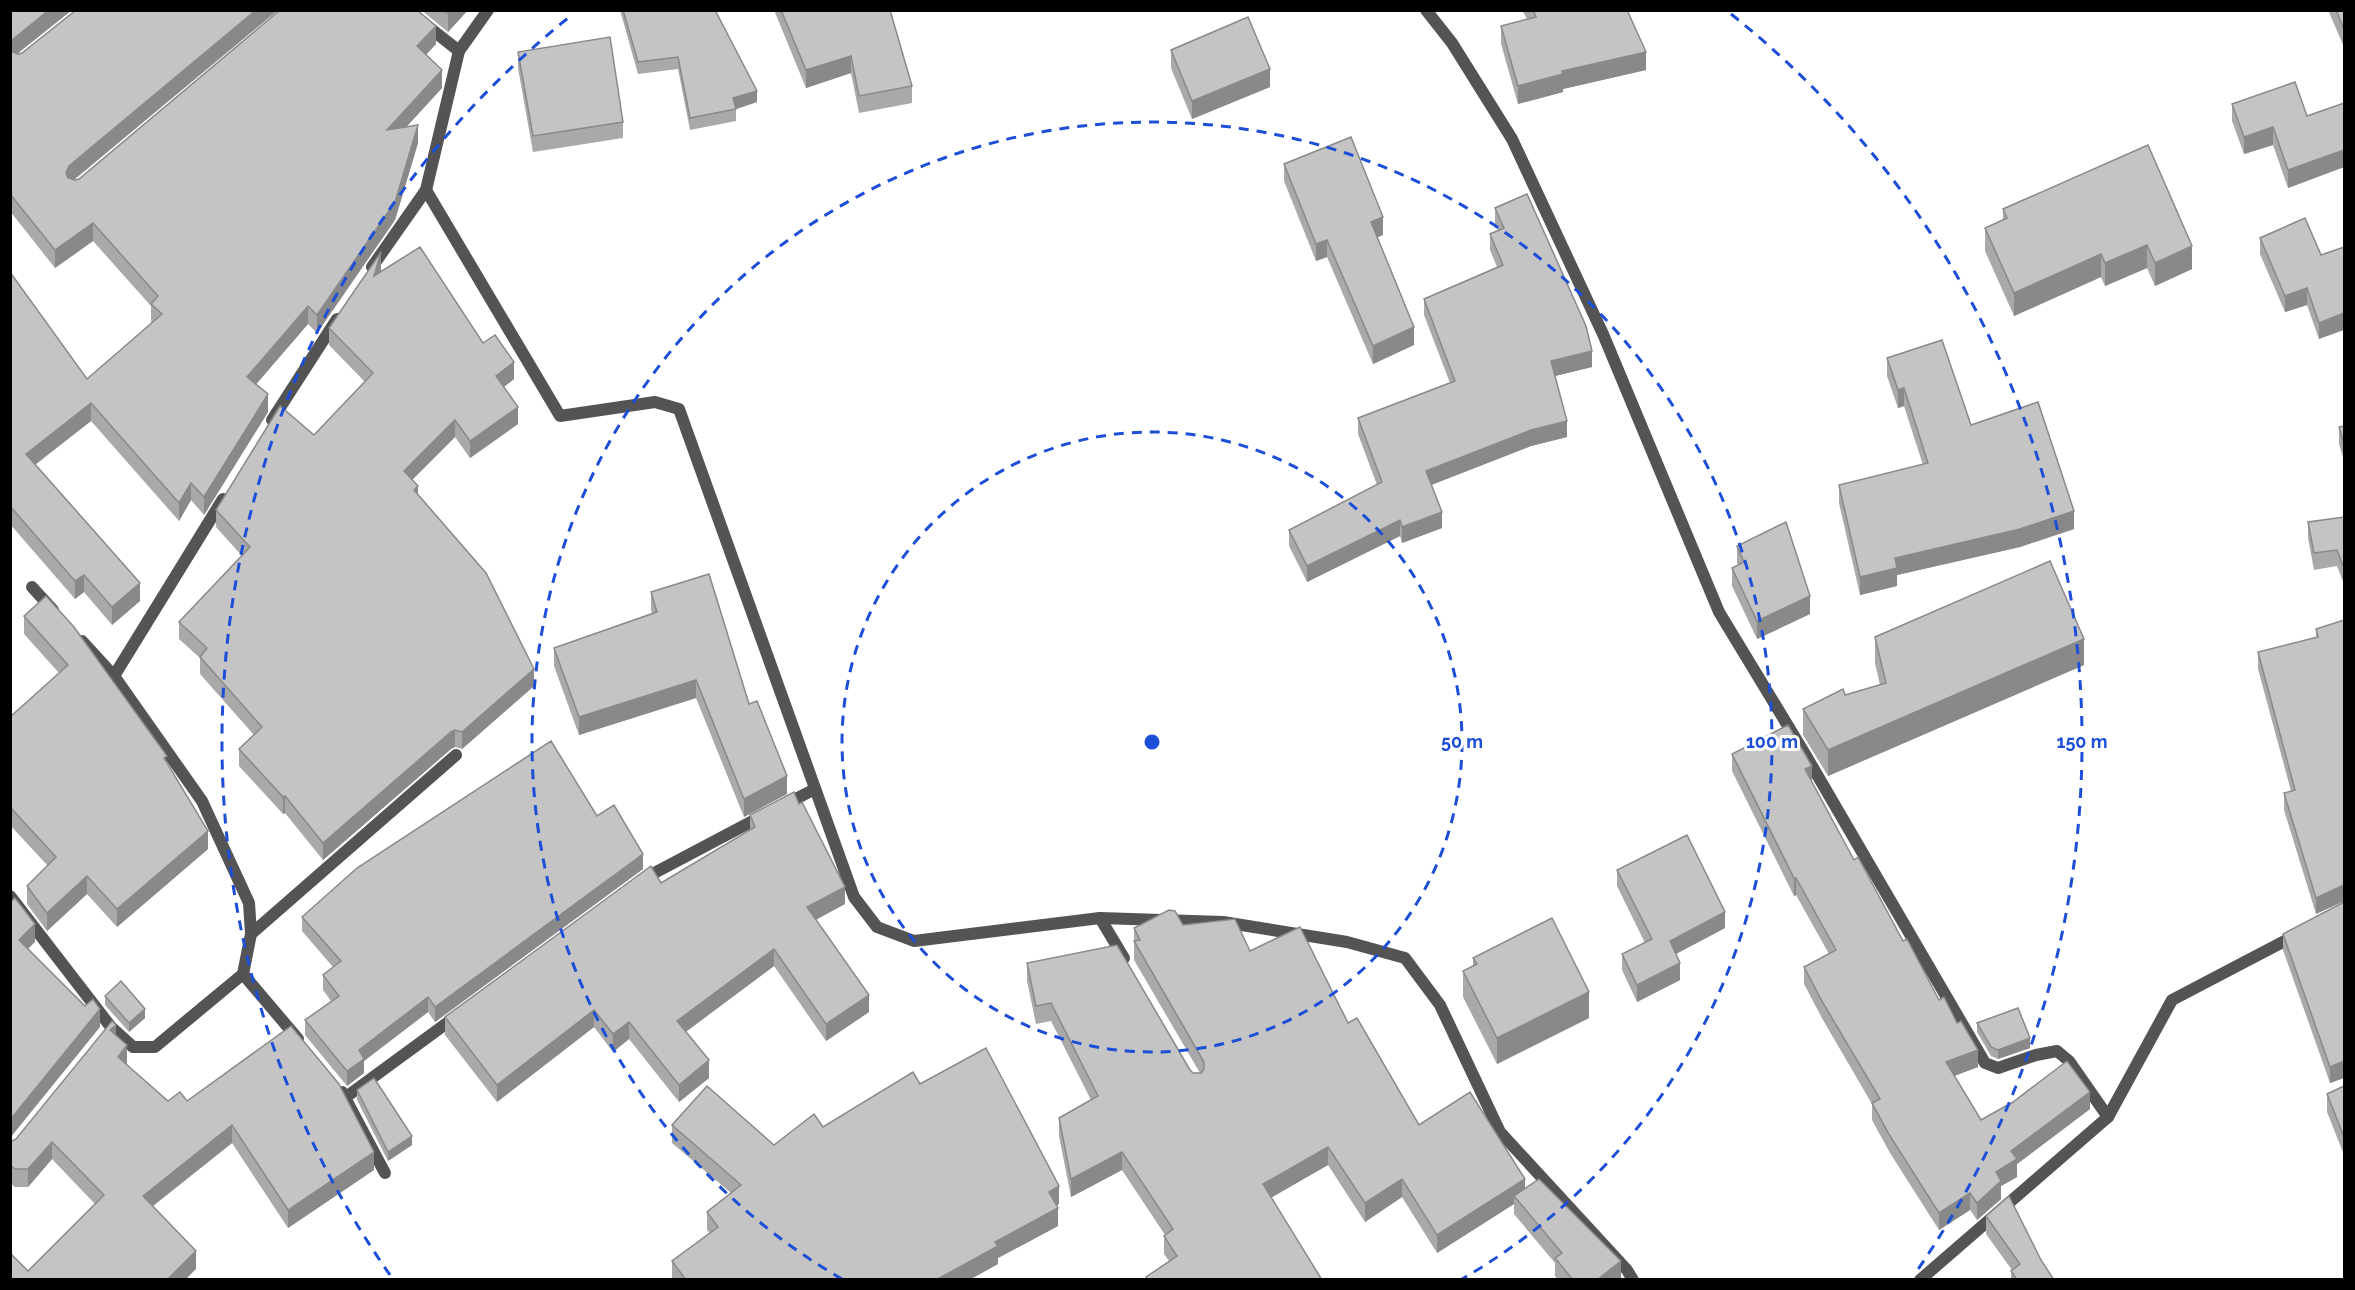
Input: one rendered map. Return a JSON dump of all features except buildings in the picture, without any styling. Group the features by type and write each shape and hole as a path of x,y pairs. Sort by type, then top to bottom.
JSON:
{"street":[{"path":"406,10 459,51"},
{"path":"365,278 426,190 459,51 488,10"},
{"path":"1426,10 1452,43 1512,139 1603,334 1719,612 1805,754 1985,1063 1998,1068 2036,1055 2057,1051 2069,1061 2108,1117"},
{"path":"426,190 560,416 655,402 679,409 854,897 877,927 915,941 1100,918 1223,922 1347,942 1405,958 1440,1005 1500,1132 1627,1270 1633,1280"},
{"path":"264,433 345,307"},
{"path":"114,675 228,491"},
{"path":"32,587 62,619"},
{"path":"10,896 107,1032 133,1047 154,1047 243,974 251,934 249,903 202,801 114,675 77,635"},
{"path":"251,934 456,755"},
{"path":"630,889 649,875 815,789"},
{"path":"1100,918 1131,970"},
{"path":"1920,1280 2108,1117 2172,1000 2304,930"},
{"path":"243,974 309,1053"},
{"path":"346,1096 469,1006"},
{"path":"331,1079 346,1096 385,1173"}]}
